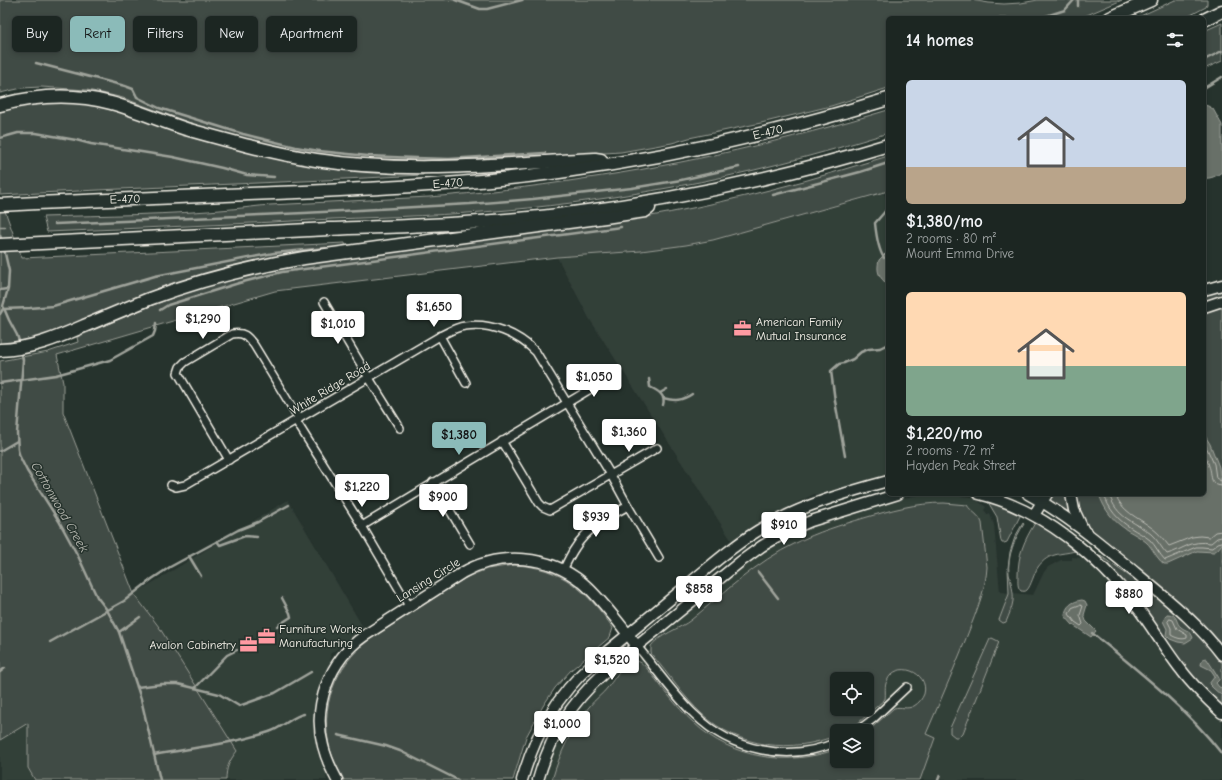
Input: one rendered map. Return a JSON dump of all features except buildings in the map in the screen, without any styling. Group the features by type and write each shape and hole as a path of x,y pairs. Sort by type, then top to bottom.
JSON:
{"highway":[{"path":"1115,16 1151,0"},
{"path":"1206,19 1222,11"},
{"path":"0,99 26,93 38,97"},
{"path":"0,105 38,97 73,97 104,102 124,107 185,129 236,143 282,154 337,163 417,168 481,166 595,159 625,162"},
{"name":"E-470","path":"0,205 327,191 530,176 625,162 685,151 818,119 886,100"},
{"path":"0,245 450,224 557,215 701,192 782,174 886,146"},
{"path":"6,350 39,344 167,293 199,282 259,267 304,258 645,211 663,199"}],"main road":[{"path":"1206,289 1222,285"},
{"path":"1206,306 1222,301"},
{"path":"522,780 536,738 547,718 558,700 581,674 733,548 762,528 806,507 886,482"},
{"path":"538,780 544,758 552,740 568,712 581,696 598,679 637,646 748,556 776,538 799,526 816,519 891,496"},
{"path":"986,496 1001,500 1030,513 1054,528 1069,539 1109,575 1136,606 1187,677 1222,713"},
{"path":"1030,513 1038,496 1084,531 1181,610 1201,630 1222,655"},
{"path":"1071,496 1074,510 1084,531"},
{"name":"Lansing Circle","path":"337,780 325,753 321,733 322,706 325,690 338,662 354,644 371,631 462,572 484,563 501,559 525,559 546,563 563,570 589,589 637,646"}],"street":[{"path":"324,302 400,428"},
{"name":"White Ridge Road","path":"170,485 176,487 185,486 440,336 459,327 486,326 505,331 528,344 536,352 612,475 628,506 659,558"},
{"path":"229,460 178,373 184,362 232,334 240,333 245,335 254,345 409,606"},
{"path":"440,336 466,383"},
{"path":"362,526 433,482 612,376"},
{"path":"502,441 542,508 550,510 656,448"},
{"path":"433,482 470,544"},
{"path":"563,570 575,548 588,532 604,520 628,506"},
{"path":"637,646 691,711 712,729 728,739 755,749 782,752 810,750 830,744"},
{"path":"866,724 907,687"}],"shaded area":[{"path":"0,0 971,0 1004,4 1038,0 1122,0 1085,16 886,16 886,89 831,106 761,123 672,143 621,152 439,163 367,161 283,149 215,132 123,98 102,93 87,90 41,87 22,88 0,93"},
{"path":"1175,0 1207,0 1206,7 1189,16 1140,16"},
{"path":"1222,23 1222,61 1206,68 1206,30"},
{"path":"42,102 76,102 100,106 170,130 424,172 423,175 0,195 0,112 19,106"},
{"path":"886,111 886,134 808,156 700,182 652,191 570,203 442,215 47,232 43,217 185,212 270,205 429,197 486,192 563,182 660,166 775,141"},
{"path":"886,157 886,192 713,240 686,245 641,251 557,257 275,291 57,355 63,383 63,412 134,594 159,627 237,751 228,765 226,780 35,780 28,768 28,723 0,740 0,361 48,352 78,342 77,337 153,305 197,289 227,280 286,266 616,222 724,201 832,173"},
{"path":"884,193 886,198 886,477 823,496 814,494 789,507 785,511 733,543 589,318 557,257 641,251 713,240"},
{"path":"0,197 22,258 345,243 346,248 286,257 40,338 11,344 0,344"},
{"path":"1222,289 1222,297 1206,302 1206,294"},
{"path":"1222,306 1222,649 1090,530 1083,521 1075,496 1206,496 1206,311"},
{"path":"913,496 972,497 986,507 984,510 988,515 990,514 994,525 1000,592 1033,595 1048,567 1061,560 1072,560 1072,557 1081,558 1087,561 1118,591 1222,719 1222,780 543,780 553,749 568,721 587,696 617,669 619,672 627,663 637,660 651,649 654,642 664,635 663,632 744,565 768,548 791,535 817,524 889,501"},
{"path":"1050,496 1066,496 1069,510 1067,511 1048,499"},
{"path":"288,500 364,629 330,654 331,664 318,694 315,713 315,731 317,749 327,774 327,780 226,780 227,766 237,751 159,627 134,594"},
{"path":"989,501 1021,514 1007,542 1002,543 1001,541 997,517 988,502"},
{"path":"944,503 967,505 979,517 982,523 987,567 984,588 977,609 956,665 926,734 935,738 920,780 552,780 567,742 583,715 591,704 606,690 619,672 628,663 633,661 639,661 644,665 674,702 694,723 709,735 726,745 743,752 781,758 800,758 830,751 830,768 874,768 874,726 894,708 911,707 919,702 924,694 925,686 917,674 904,670 891,674 885,687 885,699 874,709 874,672 830,672 830,716 866,716 857,724 830,724 830,737 802,745 784,746 749,741 732,734 702,714 653,656 651,653 651,646 664,635 691,620 767,559 796,543 812,535 874,515 923,504"},
{"path":"1037,521 1061,538 1075,551 1051,556 1046,559 1038,567 1027,590 1021,591 1018,582 1020,554"},
{"path":"1023,523 1024,524 1010,554 1009,574 1013,591 1013,601 1006,622 1003,623 999,620 1009,594 1008,568 1010,552 1015,537"},
{"path":"1101,556 1144,586 1182,618 1207,644 1222,663 1222,707 1186,670 1098,559"},
{"path":"514,565 546,570 572,583 583,592 613,628 610,637 571,670 555,688 543,706 526,737 513,780 344,780 334,761 330,749 327,733 327,718 333,688 347,662 357,650 369,640 467,577 487,569"},
{"path":"0,573 28,723 28,768 35,780 0,780"},
{"path":"992,638 999,642 963,733 959,737 955,737 950,733 950,728 990,639"}],"water":[{"path":"1206,106 1213,109 1222,125 1222,172 1213,177 1207,178"},
{"path":"886,254 886,283 880,277 878,271 879,260"},
{"path":"1206,437 1219,467 1222,491 1222,544 1214,552 1197,551 1168,564 1164,564 1146,542 1122,527 1104,505 1100,496 1206,496"},
{"path":"1082,600 1085,601 1087,605 1084,615 1086,621 1096,631 1091,637 1073,625 1065,616 1066,609 1070,605"},
{"path":"1167,614 1173,615 1179,625 1189,632 1193,638 1185,643 1170,639 1166,635 1167,629 1163,621"},
{"path":"1205,658 1219,678 1216,683 1222,688 1222,696 1209,684 1215,676 1211,670 1201,665 1202,660"}],"waterway":[{"path":"455,0 480,9 487,9 522,0"},
{"path":"1046,16 1065,10 1074,0"},
{"path":"1078,0 1078,6"},
{"path":"1206,59 1222,51"},
{"path":"36,63 125,86 133,89 137,97 159,108 243,134 296,147 368,156 449,159 545,153"},
{"path":"1206,87 1222,77"},
{"path":"0,138 18,133 36,133 91,144 173,157 247,175 274,177"},
{"path":"773,195 886,164"},
{"path":"55,224 304,213 533,199 632,188 681,180 739,167"},
{"path":"884,258 879,246 875,223 886,210"},
{"path":"0,227 5,227"},
{"path":"160,310 168,305 239,283 282,272 621,227"},
{"name":"Cottonwood Creek","path":"0,235 2,242"},
{"path":"0,314 3,309 53,306 155,276 274,253 326,248"},
{"name":"Cottonwood Creek","path":"4,249 9,271 8,289 3,306 20,344"},
{"path":"0,290 7,289"},
{"path":"0,383 56,375 110,360 153,336 156,323"},
{"path":"845,456 831,371 839,364 853,359 861,352 869,349 880,348 886,345"},
{"name":"Cottonwood Creek","path":"21,351 23,360 17,433 20,457 27,471 59,521 79,558 97,597 107,610 119,632 141,699 160,780"},
{"path":"649,379 650,387 662,396 664,402 663,405"},
{"path":"660,393 667,389"},
{"path":"663,398 678,400 692,394"},
{"path":"0,451 17,441"},
{"path":"50,642 124,601 170,567 238,530 258,522 289,505"},
{"path":"217,541 220,545 245,536 257,537"},
{"path":"189,556 201,576"},
{"path":"758,572 778,598"},
{"path":"277,626 291,617 282,598"},
{"path":"119,632 140,617"},
{"path":"1092,633 1172,701 1202,730 1222,754"},
{"path":"195,688 227,655 237,650"},
{"path":"0,672 5,668"},
{"path":"137,687 178,684 219,694 239,706 275,693 311,672"},
{"path":"154,755 226,743 255,736 279,728 296,717 304,714"},
{"path":"338,735 386,746 400,751 458,780"},
{"path":"938,780 940,775"}],"place":[{"name":"American Family Mutual Insurance","path":"743,329"},
{"name":"Furniture Works Manufacturing","path":"266,636"},
{"name":"Avalon Cabinetry","path":"249,645"}]}
